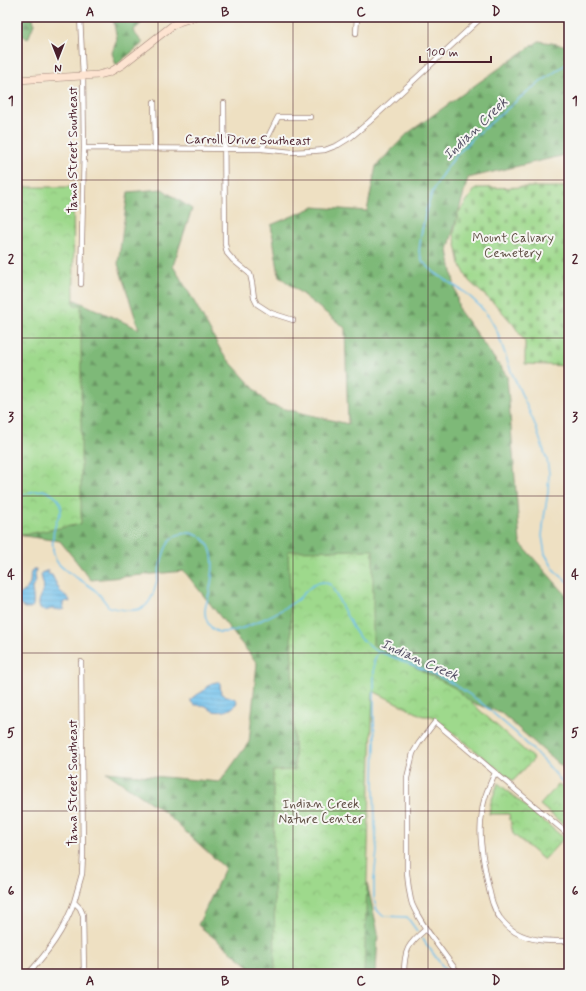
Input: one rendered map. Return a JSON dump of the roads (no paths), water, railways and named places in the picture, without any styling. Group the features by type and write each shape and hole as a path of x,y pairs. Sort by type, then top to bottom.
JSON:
{"main road":[{"path":"17,80 98,75 110,72 122,65 173,25 183,20 195,17"}],"street":[{"name":"Tama Street Southeast","path":"80,17 84,148 81,284"},
{"path":"356,33 357,17"},
{"name":"Carroll Drive Southeast","path":"84,148 262,149 292,152 313,152 325,150 338,145 351,137 369,122 482,17"},
{"path":"154,102 155,149"},
{"path":"224,103 227,253 250,274 256,304 271,313 293,320"},
{"path":"262,149 278,117 310,118"},
{"name":"Tama Street Southeast","path":"28,974 45,955 64,927 74,902 82,874 82,662"},
{"path":"459,974 426,929 412,903 408,888 407,778 414,753 419,743 435,722 569,835"},
{"path":"495,773 484,801 480,835 482,856 491,899 495,909 499,917 507,925 515,932 526,938 546,941 569,941"},
{"path":"74,902 80,908 83,915 84,974"},
{"path":"404,974 404,959 407,948 414,939 426,929"}],"water":[{"path":"33,569 36,569 36,581 32,588 33,605 32,608 29,609 24,608 17,603 17,596 28,586"},
{"path":"48,571 48,574 52,575 61,593 69,598 70,602 66,601 63,603 63,607 65,609 52,609 44,611 40,609 39,602 43,588 41,573"},
{"path":"219,682 221,694 236,699 237,702 233,707 217,712 206,706 196,705 191,702 193,697 202,692 212,683"}],"waterway":[{"name":"Indian Creek","path":"569,62 528,91 473,138 454,158 441,176 432,193 426,211 419,252 423,262 435,273 467,294 480,306 489,317 497,331 511,371 534,422 547,460 549,473 548,492 542,536 545,554 555,571 569,583"},
{"name":"Indian Creek","path":"17,497 43,490 57,498 61,508 53,537 53,551 56,560 58,564 68,572 95,590 109,607 131,610 144,607 150,600 154,591 167,546 173,538 187,533 194,534 202,538 209,546 211,551 213,563 212,576 205,611 209,624 216,631 227,632 248,626 290,605 315,584 324,582 331,585 359,637 373,649 432,673 454,684 479,701 516,733 569,789"},
{"path":"378,652 374,661 374,783 377,851 374,899 377,910 383,916 407,917 417,931"},
{"path":"422,938 448,974"}],"park label":[{"name":"Mount Calvary Cemetery","path":"513,244"},
{"name":"Indian Creek Nature Center","path":"321,810"}]}
